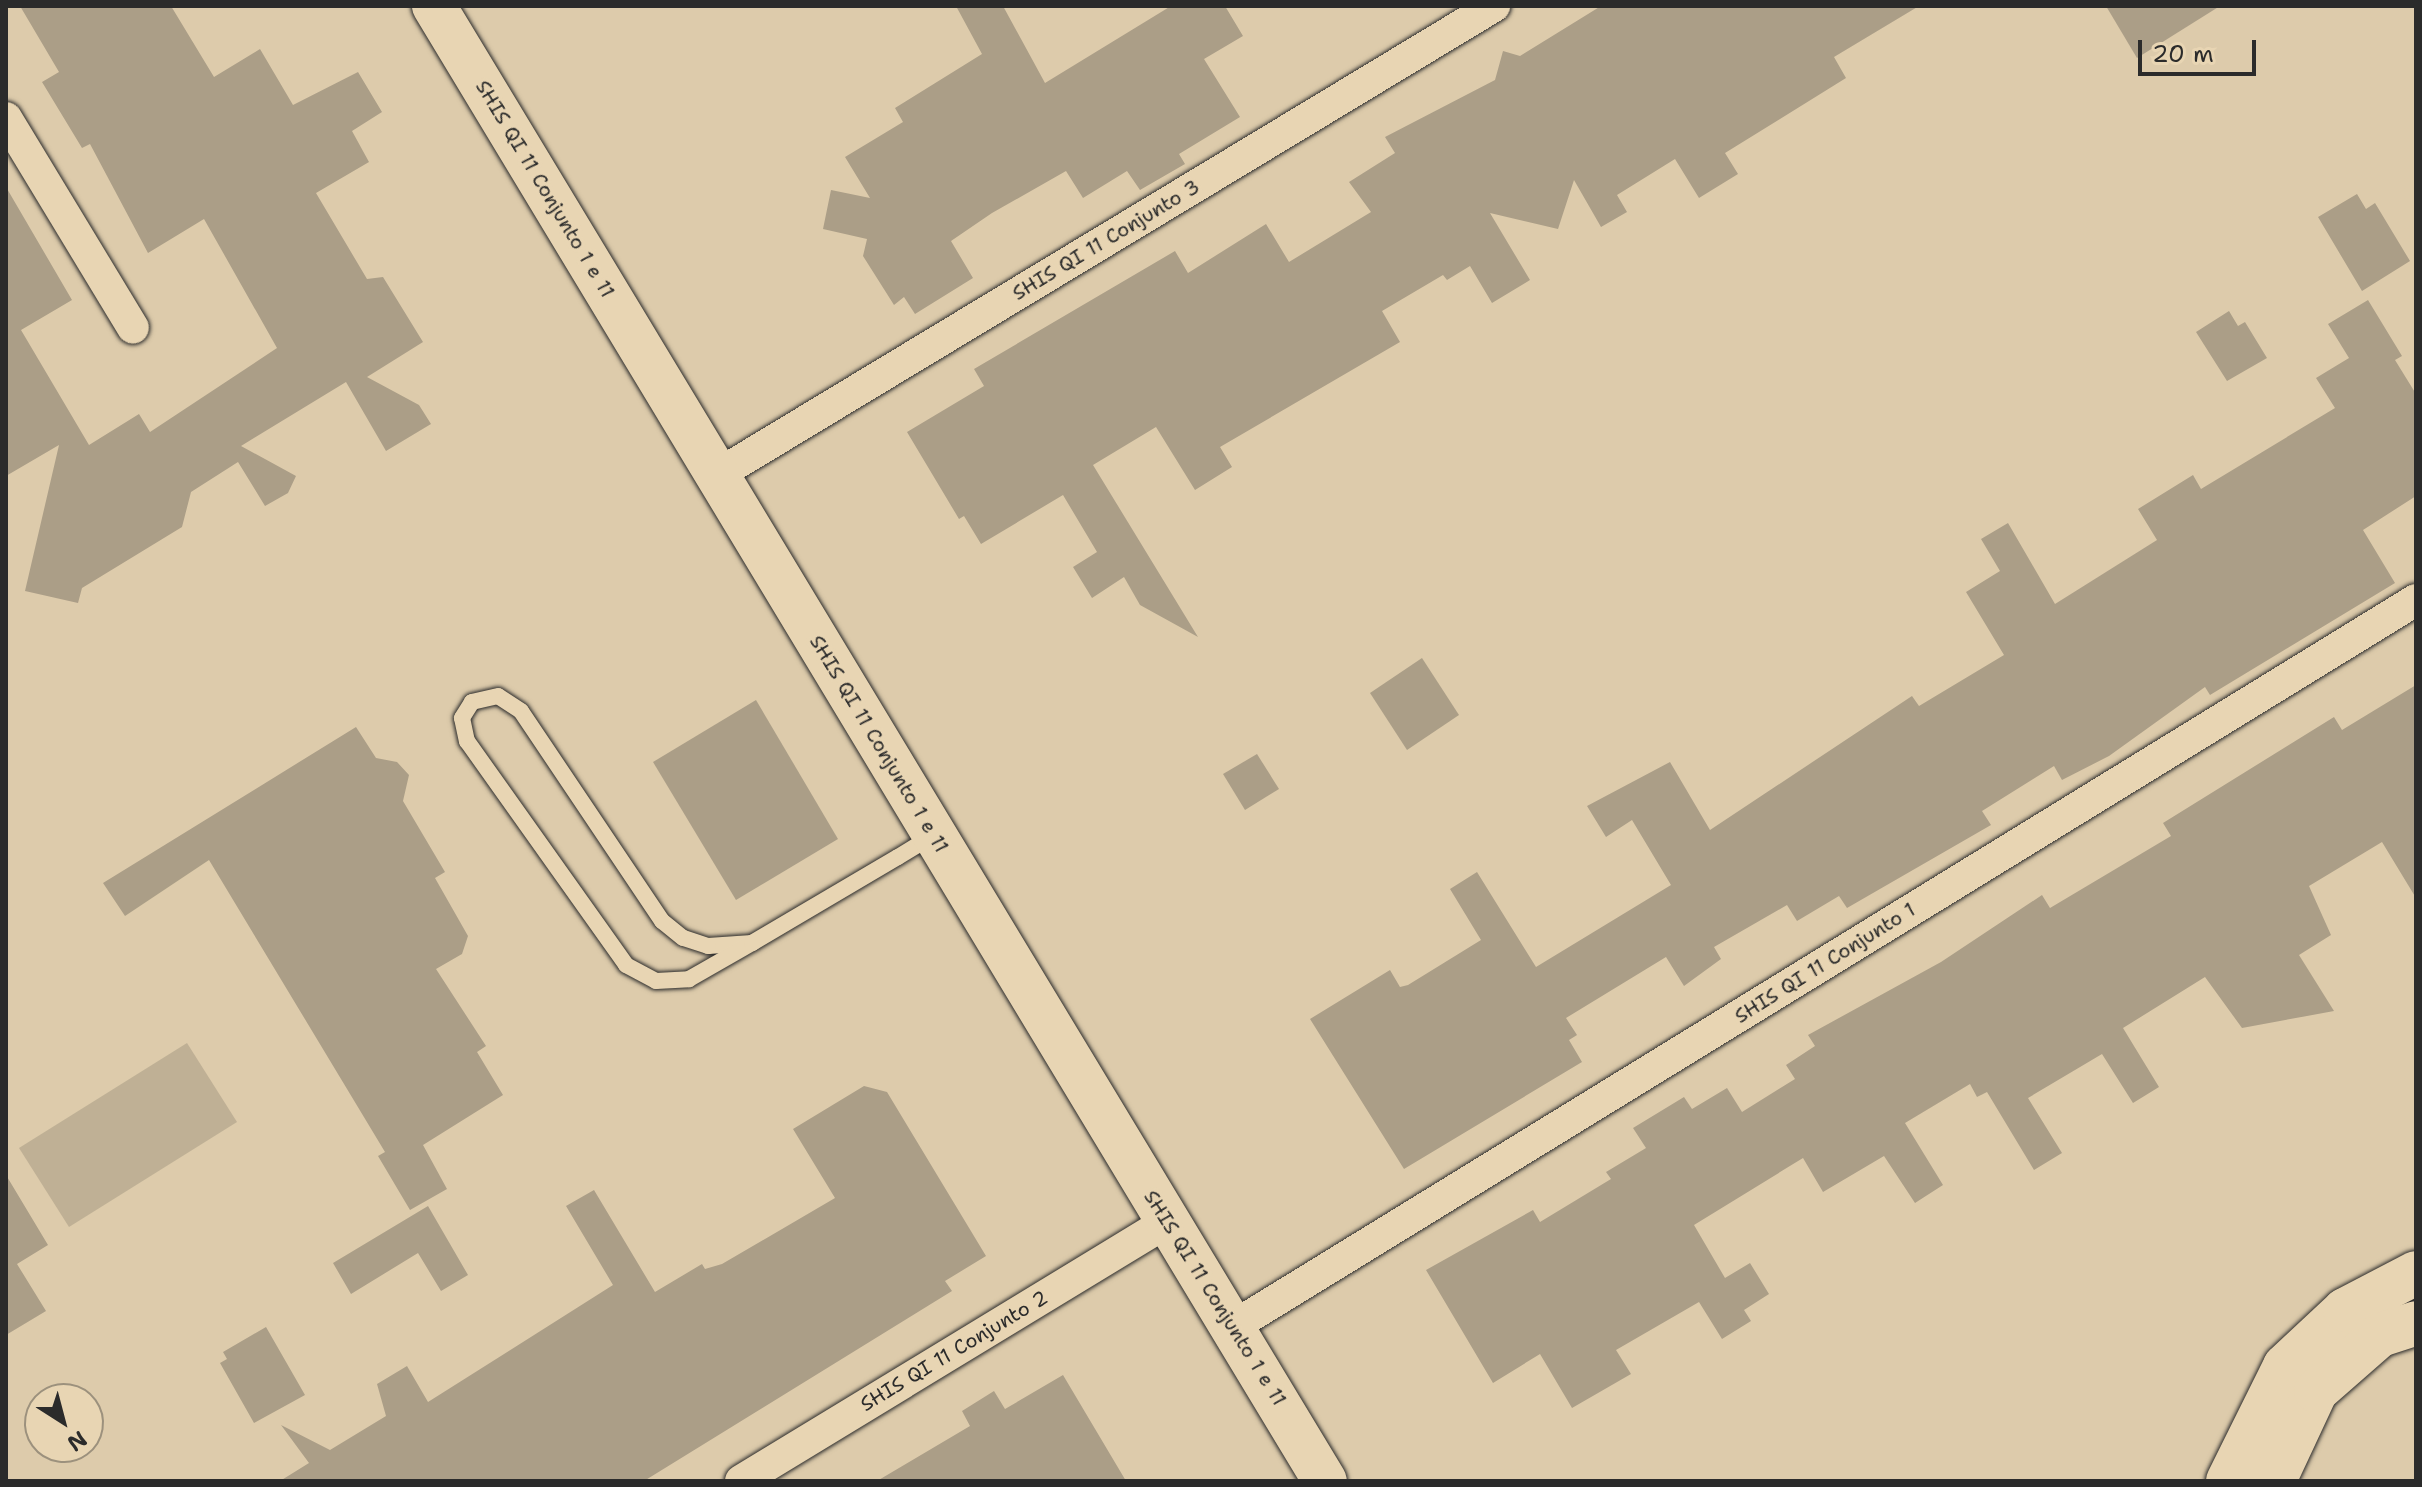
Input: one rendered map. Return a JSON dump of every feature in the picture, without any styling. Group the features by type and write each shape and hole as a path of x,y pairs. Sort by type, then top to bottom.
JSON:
{"street":[{"name":"SHIS QI 11 Conjunto 1 e 11","path":"434,6 1325,1481"},
{"name":"SHIS QI 11 Conjunto 3","path":"717,475 1494,6"},
{"path":"6,118 133,328"},
{"name":"SHIS QI 11 Conjunto 1","path":"1234,1326 2416,600"},
{"name":"SHIS QI 11 Conjunto 2","path":"741,1481 1167,1222"},
{"path":"2228,1481 2285,1366 2345,1310 2416,1273"},
{"path":"2274,1481 2316,1391 2380,1335 2416,1323"}],"lane":[{"path":"752,943 708,946 683,938 662,921 521,711 498,696 472,702 462,718 467,741 626,965 656,981 689,979 752,943 934,835"}],"shaded area":[{"path":"187,1043 237,1122 69,1227 19,1148"}],"building":[{"path":"20,6 171,6 214,77 260,49 293,105 358,72 382,112 352,131 369,162 316,193 367,279 383,277 423,342 367,377 419,405 431,424 386,451 346,382 241,446 296,476 288,493 265,506 238,462 191,492 182,527 82,588 78,603 25,591 59,445 6,476 6,187 72,300 21,330 89,445 139,414 150,432 277,348 204,219 148,253 90,144 82,148 42,82 59,72"},
{"path":"956,6 1003,6 1045,83 1171,6 1225,6 1243,36 1204,59 1240,117 1179,154 1185,164 1140,190 1127,171 1083,198 1066,171 992,213 951,241 973,278 915,314 904,297 894,305 863,256 867,239 823,229 831,190 870,198 845,157 903,122 895,108 982,54"},
{"path":"1601,6 1919,6 1834,57 1846,78 1725,153 1738,174 1699,198 1675,159 1617,195 1627,212 1601,227 1574,180 1558,229 1490,213 1530,280 1492,303 1470,266 1447,280 1443,275 1382,311 1400,342 1220,447 1232,467 1195,490 1156,427 1093,465 1198,637 1140,605 1124,577 1092,598 1073,567 1097,552 1063,495 981,544 964,516 959,519 907,432 984,386 974,369 1175,251 1188,273 1266,224 1289,262 1371,212 1349,182 1395,153 1385,137 1495,80 1503,51 1520,56"},
{"path":"2106,6 2220,6 2137,58"},
{"path":"2357,194 2366,209 2375,203 2410,261 2362,291 2318,217"},
{"path":"2368,300 2402,356 2395,360 2416,394 2416,496 2363,530 2395,583 2210,695 2205,687 2109,756 2062,780 2054,766 1982,811 1991,825 1847,908 1839,896 1797,921 1787,905 1714,947 1721,959 1684,986 1666,957 1566,1018 1577,1035 1569,1040 1582,1062 1404,1169 1310,1019 1390,970 1400,987 1408,985 1481,940 1450,889 1477,872 1536,967 1671,885 1632,820 1606,837 1587,806 1670,762 1710,830 1912,696 1919,706 2004,655 1966,592 2000,571 1981,539 2008,523 2055,604 2157,540 2138,509 2193,475 2201,489 2335,408 2316,378 2349,358 2328,324"},
{"path":"2229,311 2238,326 2245,322 2267,358 2227,381 2196,332"},
{"path":"1422,658 1459,715 1407,750 1370,693"},
{"path":"2416,685 2416,898 2382,842 2309,886 2331,935 2299,955 2334,1011 2242,1028 2205,977 2123,1028 2159,1087 2133,1103 2102,1054 2028,1098 2062,1153 2034,1170 1987,1092 1977,1097 1970,1084 1905,1123 1943,1185 1915,1203 1884,1156 1823,1192 1803,1158 1694,1225 1725,1278 1750,1263 1769,1294 1744,1310 1751,1321 1722,1339 1699,1302 1616,1350 1631,1374 1572,1408 1540,1354 1493,1383 1426,1270 1533,1210 1540,1222 1611,1179 1606,1172 1646,1148 1633,1128 1684,1097 1692,1109 1727,1088 1742,1112 1795,1079 1786,1065 1815,1046 1808,1035 1941,962 2042,895 2050,908 2171,836 2163,823 2334,717 2342,730"},
{"path":"756,700 838,839 736,900 653,762"},
{"path":"356,727 376,758 397,762 409,775 403,801 445,872 435,878 468,936 462,954 436,969 486,1046 477,1052 503,1095 423,1145 447,1189 410,1210 378,1156 385,1152 209,860 125,916 103,883"},
{"path":"1257,754 1279,789 1245,810 1223,774"},
{"path":"864,1086 887,1092 986,1256 945,1281 952,1291 644,1481 280,1481 309,1463 281,1425 330,1450 386,1416 377,1384 407,1366 428,1402 613,1285 566,1206 594,1190 655,1292 702,1264 705,1269 722,1264 835,1198 793,1129"},
{"path":"6,1175 48,1245 17,1264 46,1311 6,1335"},
{"path":"428,1206 468,1275 441,1291 418,1253 351,1294 333,1263"},
{"path":"266,1327 305,1395 254,1423 220,1363 227,1359 223,1352"},
{"path":"1063,1375 1126,1481 877,1481 970,1426 962,1411 994,1391 1005,1409"}]}
